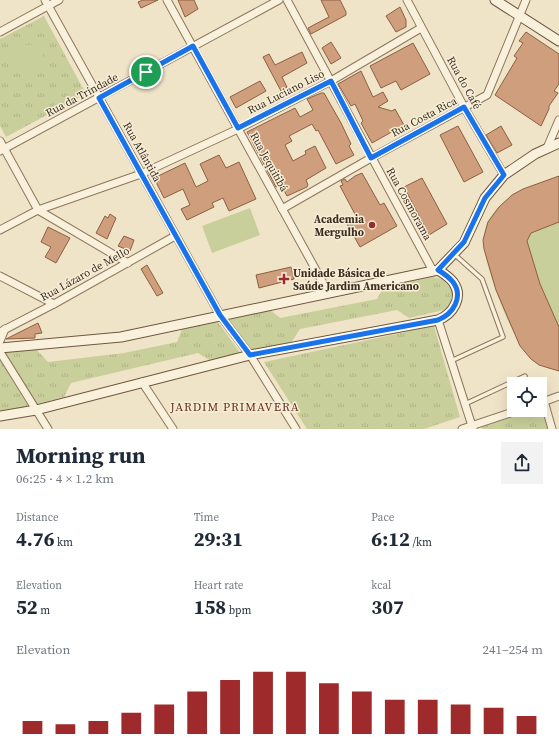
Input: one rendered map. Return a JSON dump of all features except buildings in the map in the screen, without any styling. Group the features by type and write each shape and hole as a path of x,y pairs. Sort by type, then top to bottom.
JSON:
{"main road":[{"path":"495,0 559,41"},
{"path":"0,348 121,337 435,270 454,254 464,242 485,198 504,175 517,165 559,143"},
{"path":"0,416 36,410 250,355 438,320 452,311 457,298 457,290 453,282 435,270"}],"street":[{"path":"0,32 47,3 59,0"},
{"name":"Rua Jequitibá","path":"167,0 328,292"},
{"name":"Rua da Trindade","path":"2,149 279,0"},
{"name":"Rua Cosmorama","path":"287,0 371,158 435,270"},
{"name":"Rua do Café","path":"407,0 464,107 504,175"},
{"name":"Rua Costa Rica","path":"282,209 371,158 487,95 526,0"},
{"name":"Rua Atlântida","path":"47,3 220,315 250,355 296,429"},
{"name":"Rua Luciano Liso","path":"0,230 38,210 141,174 238,128 331,81 422,28"},
{"path":"547,148 559,120"},
{"path":"0,141 2,149 38,210 128,263"},
{"name":"Rua Lázaro de Mello","path":"0,341 2,330 54,304 175,236"},
{"path":"0,276 54,304"},
{"path":"438,320 472,428"},
{"path":"0,352 48,429"},
{"path":"142,382 173,429"},
{"path":"547,400 559,396"},
{"path":"462,429 472,428 507,415"},
{"path":"547,416 552,429"}],"lane":[{"path":"452,362 503,337 482,279 454,254"},
{"path":"465,404 525,376"}],"green space":[{"path":"44,16 86,94 6,137 0,126 0,39"},
{"path":"8,45 43,45 43,68 8,67"},
{"path":"559,176 559,371 537,364 524,351 517,339 495,289 486,258 484,232 493,213 509,198 528,188"},
{"path":"250,208 260,235 212,253 202,226"},
{"path":"433,277 442,279 452,290 451,302 444,310 409,318 397,310 300,329 291,343 252,350 228,318 269,309 280,318 377,299 384,287"},
{"path":"218,322 241,354 211,361 198,353 71,383 64,397 37,404 3,352 36,349 48,362 124,353 177,342 182,329"},
{"path":"434,326 460,417 424,429 307,429 264,362"},
{"path":"0,360 28,406 0,411"},
{"path":"510,417 545,417 548,429 483,429 480,427"}],"place":[{"name":"Academia Mergulho","path":"372,225"},
{"name":"Unidade Básica de Saúde Jardim Americano","path":"284,279"}],"district":[{"name":"JARDIM PRIMAVERA","path":"235,407"}],"route":[{"path":"193,46 238,128 331,81 371,158 464,107 504,175 485,198 464,242 451,258 438,270 453,282 457,290 457,298 452,311 446,317 438,320 250,355 220,315 99,98 146,72 193,46"}]}
